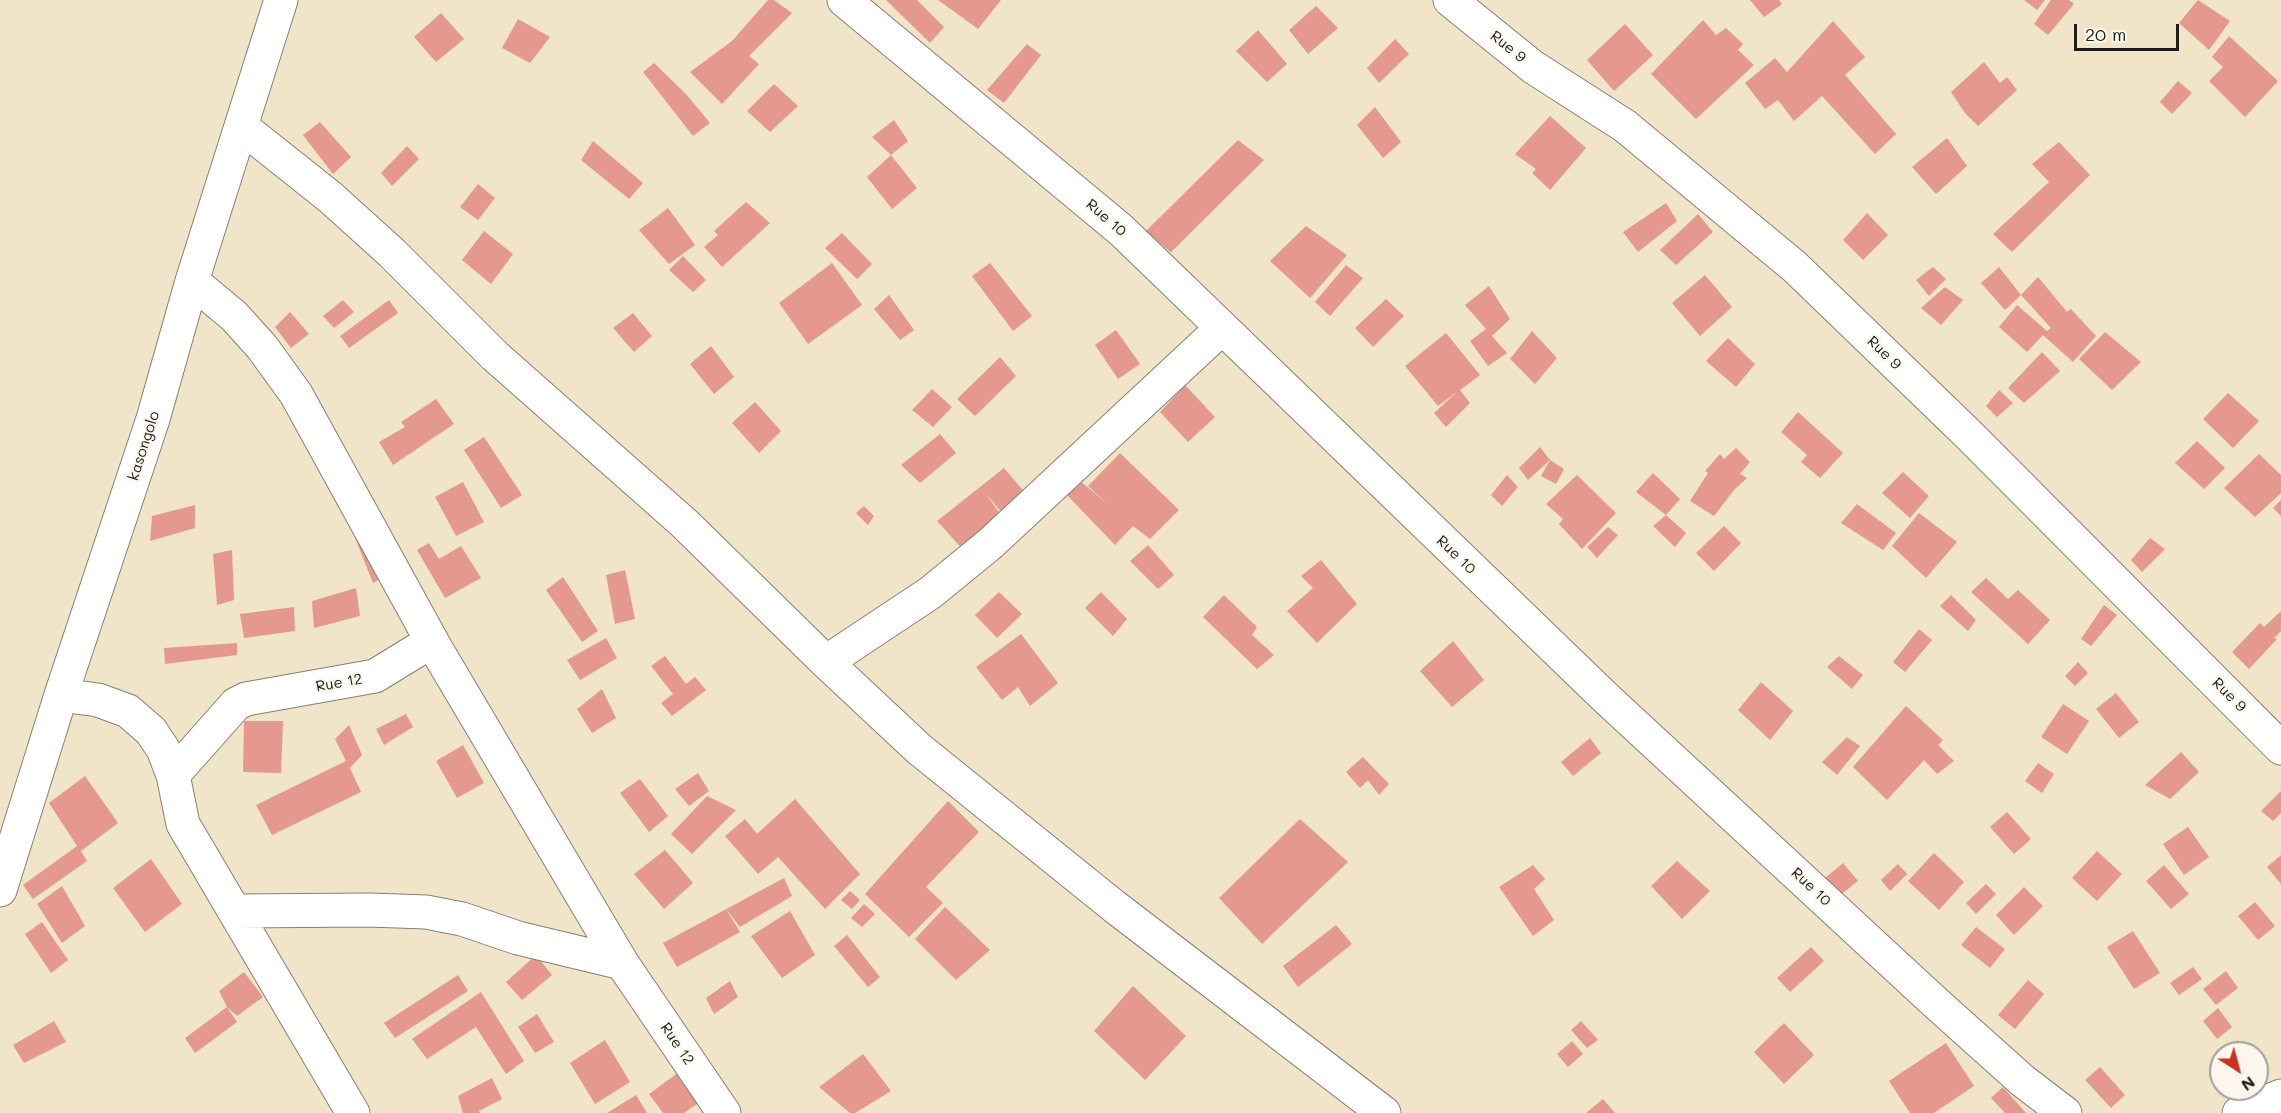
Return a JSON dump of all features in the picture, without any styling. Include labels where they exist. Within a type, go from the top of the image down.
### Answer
[{"type":"street","name":"kasongolo","points":[[0,890],[61,695],[153,419],[192,281],[281,0]]},
{"type":"street","name":"Rue 10","points":[[844,0],[1121,230],[1616,707],[1937,1004],[2023,1081],[2066,1113]]},
{"type":"street","name":"Rue 9","points":[[1450,0],[1533,67],[1625,126],[1795,267],[1968,434],[2281,747]]},
{"type":"street","points":[[242,127],[330,196],[392,253],[495,356],[684,523],[919,749],[1115,907],[1384,1113]]},
{"type":"street","points":[[192,281],[234,316],[262,347],[296,394],[432,640]]},
{"type":"street","points":[[826,662],[930,593],[990,544],[1222,328]]},
{"type":"street","name":"Rue 12","points":[[173,775],[236,704],[246,699],[375,676],[432,640],[622,963],[724,1113]]},
{"type":"street","points":[[61,695],[98,700],[128,711],[151,731],[164,749],[173,775],[183,824],[353,1113]]},
{"type":"street","points":[[235,911],[426,912],[462,919],[518,938],[622,963]]},
{"type":"street","points":[[2239,1113],[2281,1096]]},
{"type":"building","points":[[768,0],[774,0],[792,13],[749,56],[759,64],[722,104],[690,72],[732,41]]},
{"type":"building","points":[[886,0],[917,0],[944,27],[930,43]]},
{"type":"building","points":[[938,0],[1001,0],[978,29]]},
{"type":"building","points":[[1750,0],[1779,0],[1782,4],[1764,17]]},
{"type":"building","points":[[2024,0],[2045,0],[2037,10]]},
{"type":"building","points":[[2051,0],[2069,0],[2074,4],[2048,35],[2034,24]]},
{"type":"building","points":[[2198,0],[2230,21],[2209,50],[2179,23]]},
{"type":"building","points":[[1316,6],[1338,28],[1308,54],[1289,30]]},
{"type":"building","points":[[441,13],[464,39],[436,62],[414,37]]},
{"type":"building","points":[[518,19],[550,37],[530,63],[502,48]]},
{"type":"building","points":[[1703,20],[1716,35],[1726,28],[1743,44],[1738,50],[1754,65],[1696,119],[1651,74]]},
{"type":"building","points":[[1833,21],[1865,57],[1845,75],[1896,134],[1875,154],[1822,96],[1794,121],[1778,100],[1765,109],[1745,83],[1775,58],[1787,72]]},
{"type":"building","points":[[1625,24],[1653,55],[1614,91],[1587,60]]},
{"type":"building","points":[[1258,30],[1287,64],[1267,82],[1236,51]]},
{"type":"building","points":[[2229,36],[2278,81],[2245,117],[2209,81],[2223,67],[2212,57]]},
{"type":"building","points":[[1395,39],[1409,54],[1379,83],[1367,68]]},
{"type":"building","points":[[1027,44],[1041,55],[1004,103],[987,90]]},
{"type":"building","points":[[1984,62],[2000,83],[2007,77],[2017,90],[1978,126],[1965,113],[1951,92]]},
{"type":"building","points":[[654,63],[686,94],[710,123],[693,136],[643,72]]},
{"type":"building","points":[[2178,81],[2192,93],[2172,114],[2160,102]]},
{"type":"building","points":[[774,84],[798,106],[770,132],[747,111]]},
{"type":"building","points":[[1375,107],[1401,142],[1383,158],[1357,125]]},
{"type":"building","points":[[1550,116],[1586,148],[1550,190],[1532,173],[1536,169],[1515,154]]},
{"type":"building","points":[[894,120],[908,141],[891,155],[872,137]]},
{"type":"building","points":[[320,122],[351,157],[333,174],[303,135]]},
{"type":"building","points":[[1947,138],[1967,166],[1936,194],[1912,167]]},
{"type":"building","points":[[1238,140],[1264,160],[1171,252],[1145,232]]},
{"type":"building","points":[[593,141],[643,183],[629,199],[581,160]]},
{"type":"building","points":[[2059,142],[2090,175],[2012,252],[1993,234],[2049,182],[2032,164]]},
{"type":"building","points":[[407,146],[419,159],[392,186],[381,173]]},
{"type":"building","points":[[891,155],[917,188],[892,209],[867,177]]},
{"type":"building","points":[[478,184],[495,198],[478,220],[460,207]]},
{"type":"building","points":[[746,202],[770,223],[722,267],[704,247],[718,235],[714,231]]},
{"type":"building","points":[[1666,203],[1677,221],[1638,252],[1623,232]]},
{"type":"building","points":[[668,208],[695,245],[669,264],[639,230]]},
{"type":"building","points":[[1867,213],[1888,235],[1863,260],[1843,240]]},
{"type":"building","points":[[1698,214],[1713,232],[1676,265],[1660,250]]},
{"type":"building","points":[[1306,226],[1347,255],[1310,298],[1270,261]]},
{"type":"building","points":[[484,231],[513,254],[491,284],[462,260]]},
{"type":"building","points":[[842,233],[872,264],[857,279],[825,248]]},
{"type":"building","points":[[683,256],[706,280],[693,292],[669,270]]},
{"type":"building","points":[[832,263],[862,305],[808,344],[779,303]]},
{"type":"building","points":[[990,263],[1032,316],[1013,331],[972,276]]},
{"type":"building","points":[[1346,265],[1363,278],[1330,316],[1315,302]]},
{"type":"building","points":[[1933,267],[1946,279],[1929,296],[1916,280]]},
{"type":"building","points":[[1999,267],[2021,295],[2005,310],[1981,283]]},
{"type":"building","points":[[1705,275],[1732,307],[1700,336],[1672,303]]},
{"type":"building","points":[[2038,277],[2067,312],[2071,309],[2096,336],[2073,362],[2043,335],[2027,352],[1999,327],[2017,305],[2047,331],[2051,328],[2021,295]]},
{"type":"building","points":[[1489,286],[1510,319],[1492,336],[1507,353],[1488,366],[1470,341],[1486,329],[1465,305]]},
{"type":"building","points":[[1945,287],[1963,300],[1941,325],[1921,308]]},
{"type":"building","points":[[889,295],[914,330],[900,340],[874,309]]},
{"type":"building","points":[[1386,299],[1404,316],[1373,347],[1355,328]]},
{"type":"building","points":[[343,300],[354,312],[334,328],[323,316]]},
{"type":"building","points":[[389,300],[398,313],[349,348],[340,336]]},
{"type":"building","points":[[290,312],[309,334],[291,348],[275,327]]},
{"type":"building","points":[[633,313],[652,336],[634,352],[613,328]]},
{"type":"building","points":[[1116,330],[1140,364],[1118,379],[1095,345]]},
{"type":"building","points":[[1532,331],[1557,358],[1535,384],[1510,359]]},
{"type":"building","points":[[2105,332],[2141,362],[2112,390],[2079,359]]},
{"type":"building","points":[[1446,333],[1480,375],[1460,390],[1470,403],[1446,427],[1434,413],[1458,391],[1438,406],[1405,366]]},
{"type":"building","points":[[1728,338],[1755,364],[1736,387],[1706,361]]},
{"type":"building","points":[[711,346],[734,377],[714,394],[690,364]]},
{"type":"building","points":[[2042,352],[2060,371],[2024,403],[2008,388]]},
{"type":"building","points":[[1000,357],[1016,376],[975,416],[957,399]]},
{"type":"building","points":[[1185,385],[1215,417],[1188,442],[1160,412]]},
{"type":"building","points":[[932,389],[952,407],[933,427],[912,410]]},
{"type":"building","points":[[1999,390],[2013,403],[1997,417],[1986,406]]},
{"type":"building","points":[[2228,393],[2259,421],[2233,448],[2203,419]]},
{"type":"building","points":[[436,399],[454,424],[393,465],[379,442],[405,427],[401,422]]},
{"type":"building","points":[[755,402],[781,431],[759,453],[732,423]]},
{"type":"building","points":[[1798,412],[1843,453],[1820,478],[1801,462],[1807,455],[1781,432]]},
{"type":"building","points":[[940,434],[956,453],[920,483],[901,465]]},
{"type":"building","points":[[484,437],[522,495],[501,508],[464,450]]},
{"type":"building","points":[[2197,441],[2225,468],[2204,489],[2175,463]]},
{"type":"building","points":[[1540,447],[1550,460],[1528,480],[1519,468]]},
{"type":"building","points":[[1736,448],[1750,462],[1740,474],[1747,478],[1734,490],[1714,516],[1690,501],[1708,473],[1705,471],[1720,454],[1724,459]]},
{"type":"building","points":[[1120,453],[1179,510],[1150,539],[1133,526],[1115,545],[1066,494],[1080,481],[1108,504],[1088,486]]},
{"type":"building","points":[[2259,454],[2281,475],[2281,493],[2255,517],[2224,488]]},
{"type":"building","points":[[1550,460],[1564,469],[1556,484],[1541,476]]},
{"type":"building","points":[[1004,468],[1027,495],[1004,515],[986,494],[1006,522],[968,555],[937,521]]},
{"type":"building","points":[[1903,472],[1929,496],[1910,518],[1882,493]]},
{"type":"building","points":[[1653,473],[1680,499],[1666,515],[1636,492]]},
{"type":"building","points":[[1507,475],[1518,487],[1502,506],[1491,495]]},
{"type":"building","points":[[1577,475],[1616,513],[1582,549],[1559,524],[1563,519],[1546,504]]},
{"type":"building","points":[[463,482],[484,522],[456,536],[435,497]]},
{"type":"building","points":[[2281,500],[2281,516],[2273,508]]},
{"type":"building","points":[[1857,504],[1896,533],[1883,550],[1841,523]]},
{"type":"building","points":[[195,505],[195,528],[150,541],[152,516]]},
{"type":"building","points":[[864,506],[874,516],[868,525],[856,513]]},
{"type":"building","points":[[1919,513],[1957,542],[1926,578],[1892,546]]},
{"type":"building","points":[[1666,515],[1686,533],[1675,547],[1653,526]]},
{"type":"building","points":[[1724,526],[1741,543],[1714,571],[1696,553]]},
{"type":"building","points":[[1608,527],[1618,535],[1597,558],[1587,547]]},
{"type":"building","points":[[365,528],[384,577],[373,583],[354,535]]},
{"type":"building","points":[[2150,538],[2165,549],[2142,572],[2131,560]]},
{"type":"building","points":[[429,543],[439,559],[461,546],[481,578],[445,598],[417,550]]},
{"type":"building","points":[[1148,545],[1174,575],[1158,589],[1130,561]]},
{"type":"building","points":[[232,550],[234,600],[217,605],[213,554]]},
{"type":"building","points":[[1321,560],[1357,604],[1317,643],[1287,611],[1313,588],[1301,576]]},
{"type":"building","points":[[625,570],[635,619],[615,624],[606,575]]},
{"type":"building","points":[[563,577],[598,631],[582,642],[546,590]]},
{"type":"building","points":[[1986,578],[2008,599],[2018,590],[2050,620],[2028,644],[1971,592]]},
{"type":"building","points":[[356,588],[360,616],[314,628],[312,601]]},
{"type":"building","points":[[999,592],[1022,614],[997,638],[975,615]]},
{"type":"building","points":[[1101,592],[1127,619],[1113,636],[1085,608]]},
{"type":"building","points":[[1224,595],[1257,627],[1252,635],[1274,655],[1257,669],[1203,617]]},
{"type":"building","points":[[1951,595],[1976,620],[1968,631],[1940,606]]},
{"type":"building","points":[[2104,605],[2117,615],[2091,646],[2081,639]]},
{"type":"building","points":[[294,607],[295,631],[244,638],[240,614]]},
{"type":"building","points":[[2281,611],[2281,631],[2274,638],[2277,639],[2249,669],[2232,652],[2260,623],[2264,627]]},
{"type":"building","points":[[1919,629],[1932,640],[1905,672],[1893,662]]},
{"type":"building","points":[[1021,634],[1058,683],[1030,706],[1018,687],[1002,700],[976,667]]},
{"type":"building","points":[[606,638],[617,658],[580,680],[567,660]]},
{"type":"building","points":[[1453,641],[1484,680],[1452,707],[1420,671]]},
{"type":"building","points":[[237,643],[237,655],[165,664],[164,648]]},
{"type":"building","points":[[665,656],[686,684],[695,677],[706,690],[672,716],[661,703],[673,694],[651,666]]},
{"type":"building","points":[[1839,656],[1863,675],[1852,689],[1827,667]]},
{"type":"building","points":[[2078,662],[2088,673],[2075,686],[2065,676]]},
{"type":"building","points":[[1761,682],[1793,711],[1770,740],[1738,710]]},
{"type":"building","points":[[602,689],[616,718],[592,733],[577,709]]},
{"type":"building","points":[[2116,693],[2139,722],[2119,738],[2096,709]]},
{"type":"building","points":[[2063,704],[2089,721],[2067,754],[2041,737]]},
{"type":"building","points":[[1906,706],[1943,740],[1938,745],[1954,761],[1937,774],[1924,760],[1887,800],[1853,767]]},
{"type":"building","points":[[406,714],[413,727],[384,745],[376,729]]},
{"type":"building","points":[[244,721],[283,721],[281,773],[243,772]]},
{"type":"building","points":[[349,725],[362,755],[350,768],[361,792],[272,835],[256,805],[346,761],[335,739]]},
{"type":"building","points":[[1847,737],[1860,746],[1837,775],[1822,762]]},
{"type":"building","points":[[1590,738],[1601,753],[1573,776],[1561,762]]},
{"type":"building","points":[[463,745],[484,783],[457,798],[436,761]]},
{"type":"building","points":[[2181,752],[2199,772],[2170,799],[2145,785]]},
{"type":"building","points":[[1363,757],[1389,784],[1379,795],[1368,780],[1360,788],[1346,772]]},
{"type":"building","points":[[2038,763],[2054,774],[2042,793],[2025,781]]},
{"type":"building","points":[[698,773],[709,791],[689,806],[675,789]]},
{"type":"building","points":[[85,776],[118,823],[81,851],[87,861],[33,899],[23,885],[77,846],[49,803]]},
{"type":"building","points":[[640,779],[668,816],[649,832],[620,793]]},
{"type":"building","points":[[2281,791],[2281,813],[2273,821],[2261,811]]},
{"type":"building","points":[[707,796],[736,810],[692,854],[671,834]]},
{"type":"building","points":[[795,799],[860,874],[825,909],[778,857],[758,874],[725,836],[745,819],[757,834]]},
{"type":"building","points":[[948,801],[979,832],[926,887],[943,903],[909,937],[865,894]]},
{"type":"building","points":[[2007,812],[2031,839],[2014,854],[1990,827]]},
{"type":"building","points":[[1300,819],[1348,862],[1262,944],[1219,898]]},
{"type":"building","points":[[2188,827],[2209,857],[2184,875],[2163,844]]},
{"type":"building","points":[[665,850],[693,883],[664,909],[634,874]]},
{"type":"building","points":[[2097,851],[2122,874],[2097,901],[2072,878]]},
{"type":"building","points":[[1934,853],[1964,882],[1939,910],[1908,881]]},
{"type":"building","points":[[2281,855],[2281,884],[2267,867]]},
{"type":"building","points":[[151,859],[182,904],[145,932],[113,888]]},
{"type":"building","points":[[1677,861],[1710,891],[1682,919],[1651,886]]},
{"type":"building","points":[[1843,863],[1858,881],[1839,896],[1825,878]]},
{"type":"building","points":[[1898,864],[1907,874],[1890,891],[1881,880]]},
{"type":"building","points":[[1533,865],[1545,879],[1534,889],[1554,920],[1533,936],[1499,887]]},
{"type":"building","points":[[2164,865],[2189,894],[2171,909],[2146,881]]},
{"type":"building","points":[[784,878],[792,896],[740,927],[726,909]]},
{"type":"building","points":[[1986,884],[1996,894],[1976,914],[1966,903]]},
{"type":"building","points":[[62,886],[85,926],[62,943],[37,904]]},
{"type":"building","points":[[2024,887],[2043,906],[2014,935],[1996,915]]},
{"type":"building","points":[[850,891],[860,900],[852,909],[841,900]]},
{"type":"building","points":[[2255,902],[2275,926],[2258,940],[2238,916]]},
{"type":"building","points":[[864,904],[875,914],[862,927],[851,918]]},
{"type":"building","points":[[945,907],[990,950],[956,980],[915,939]]},
{"type":"building","points":[[726,909],[740,932],[677,967],[663,943]]},
{"type":"building","points":[[790,911],[815,955],[782,978],[751,936]]},
{"type":"building","points":[[42,922],[68,960],[51,973],[25,934]]},
{"type":"building","points":[[1336,925],[1352,944],[1298,987],[1283,966]]},
{"type":"building","points":[[1976,927],[2005,949],[1990,968],[1961,945]]},
{"type":"building","points":[[2133,931],[2160,973],[2134,989],[2107,947]]},
{"type":"building","points":[[847,935],[880,977],[868,987],[834,946]]},
{"type":"building","points":[[1811,947],[1824,961],[1790,992],[1777,978]]},
{"type":"building","points":[[536,955],[552,975],[522,1000],[506,982]]},
{"type":"building","points":[[2193,967],[2202,979],[2179,995],[2170,983]]},
{"type":"building","points":[[2226,971],[2238,988],[2216,1005],[2203,989]]},
{"type":"building","points":[[244,972],[263,997],[237,1016],[227,1007],[219,991]]},
{"type":"building","points":[[458,975],[468,991],[395,1038],[384,1023]]},
{"type":"building","points":[[2028,980],[2044,994],[2015,1029],[1998,1015]]},
{"type":"building","points":[[730,981],[738,997],[714,1014],[706,998]]},
{"type":"building","points":[[1133,986],[1186,1036],[1145,1080],[1094,1031]]},
{"type":"building","points":[[481,992],[524,1061],[506,1074],[476,1027],[427,1059],[412,1039]]},
{"type":"building","points":[[227,1007],[237,1022],[195,1053],[185,1038]]},
{"type":"building","points":[[2218,1008],[2232,1027],[2217,1039],[2203,1021]]},
{"type":"building","points":[[537,1014],[554,1042],[535,1053],[518,1027]]},
{"type":"building","points":[[54,1021],[66,1042],[24,1063],[13,1045]]},
{"type":"building","points":[[1581,1021],[1598,1040],[1587,1048],[1571,1030]]},
{"type":"building","points":[[1784,1023],[1814,1055],[1784,1084],[1754,1052]]},
{"type":"building","points":[[605,1040],[630,1082],[595,1104],[570,1063]]},
{"type":"building","points":[[1572,1041],[1583,1054],[1568,1067],[1557,1054]]},
{"type":"building","points":[[1946,1043],[1974,1086],[1934,1113],[1910,1113],[1889,1081]]},
{"type":"building","points":[[863,1054],[891,1091],[855,1113],[850,1113],[819,1087]]},
{"type":"building","points":[[2100,1067],[2125,1095],[2111,1108],[2085,1080]]},
{"type":"building","points":[[679,1072],[700,1102],[684,1113],[663,1113],[649,1094]]},
{"type":"building","points":[[492,1078],[502,1099],[479,1111],[480,1113],[463,1113],[458,1096]]},
{"type":"building","points":[[2003,1087],[2026,1113],[2005,1113],[1991,1098]]},
{"type":"building","points":[[636,1095],[647,1113],[607,1113]]},
{"type":"building","points":[[1603,1099],[1615,1113],[1586,1113]]}]
